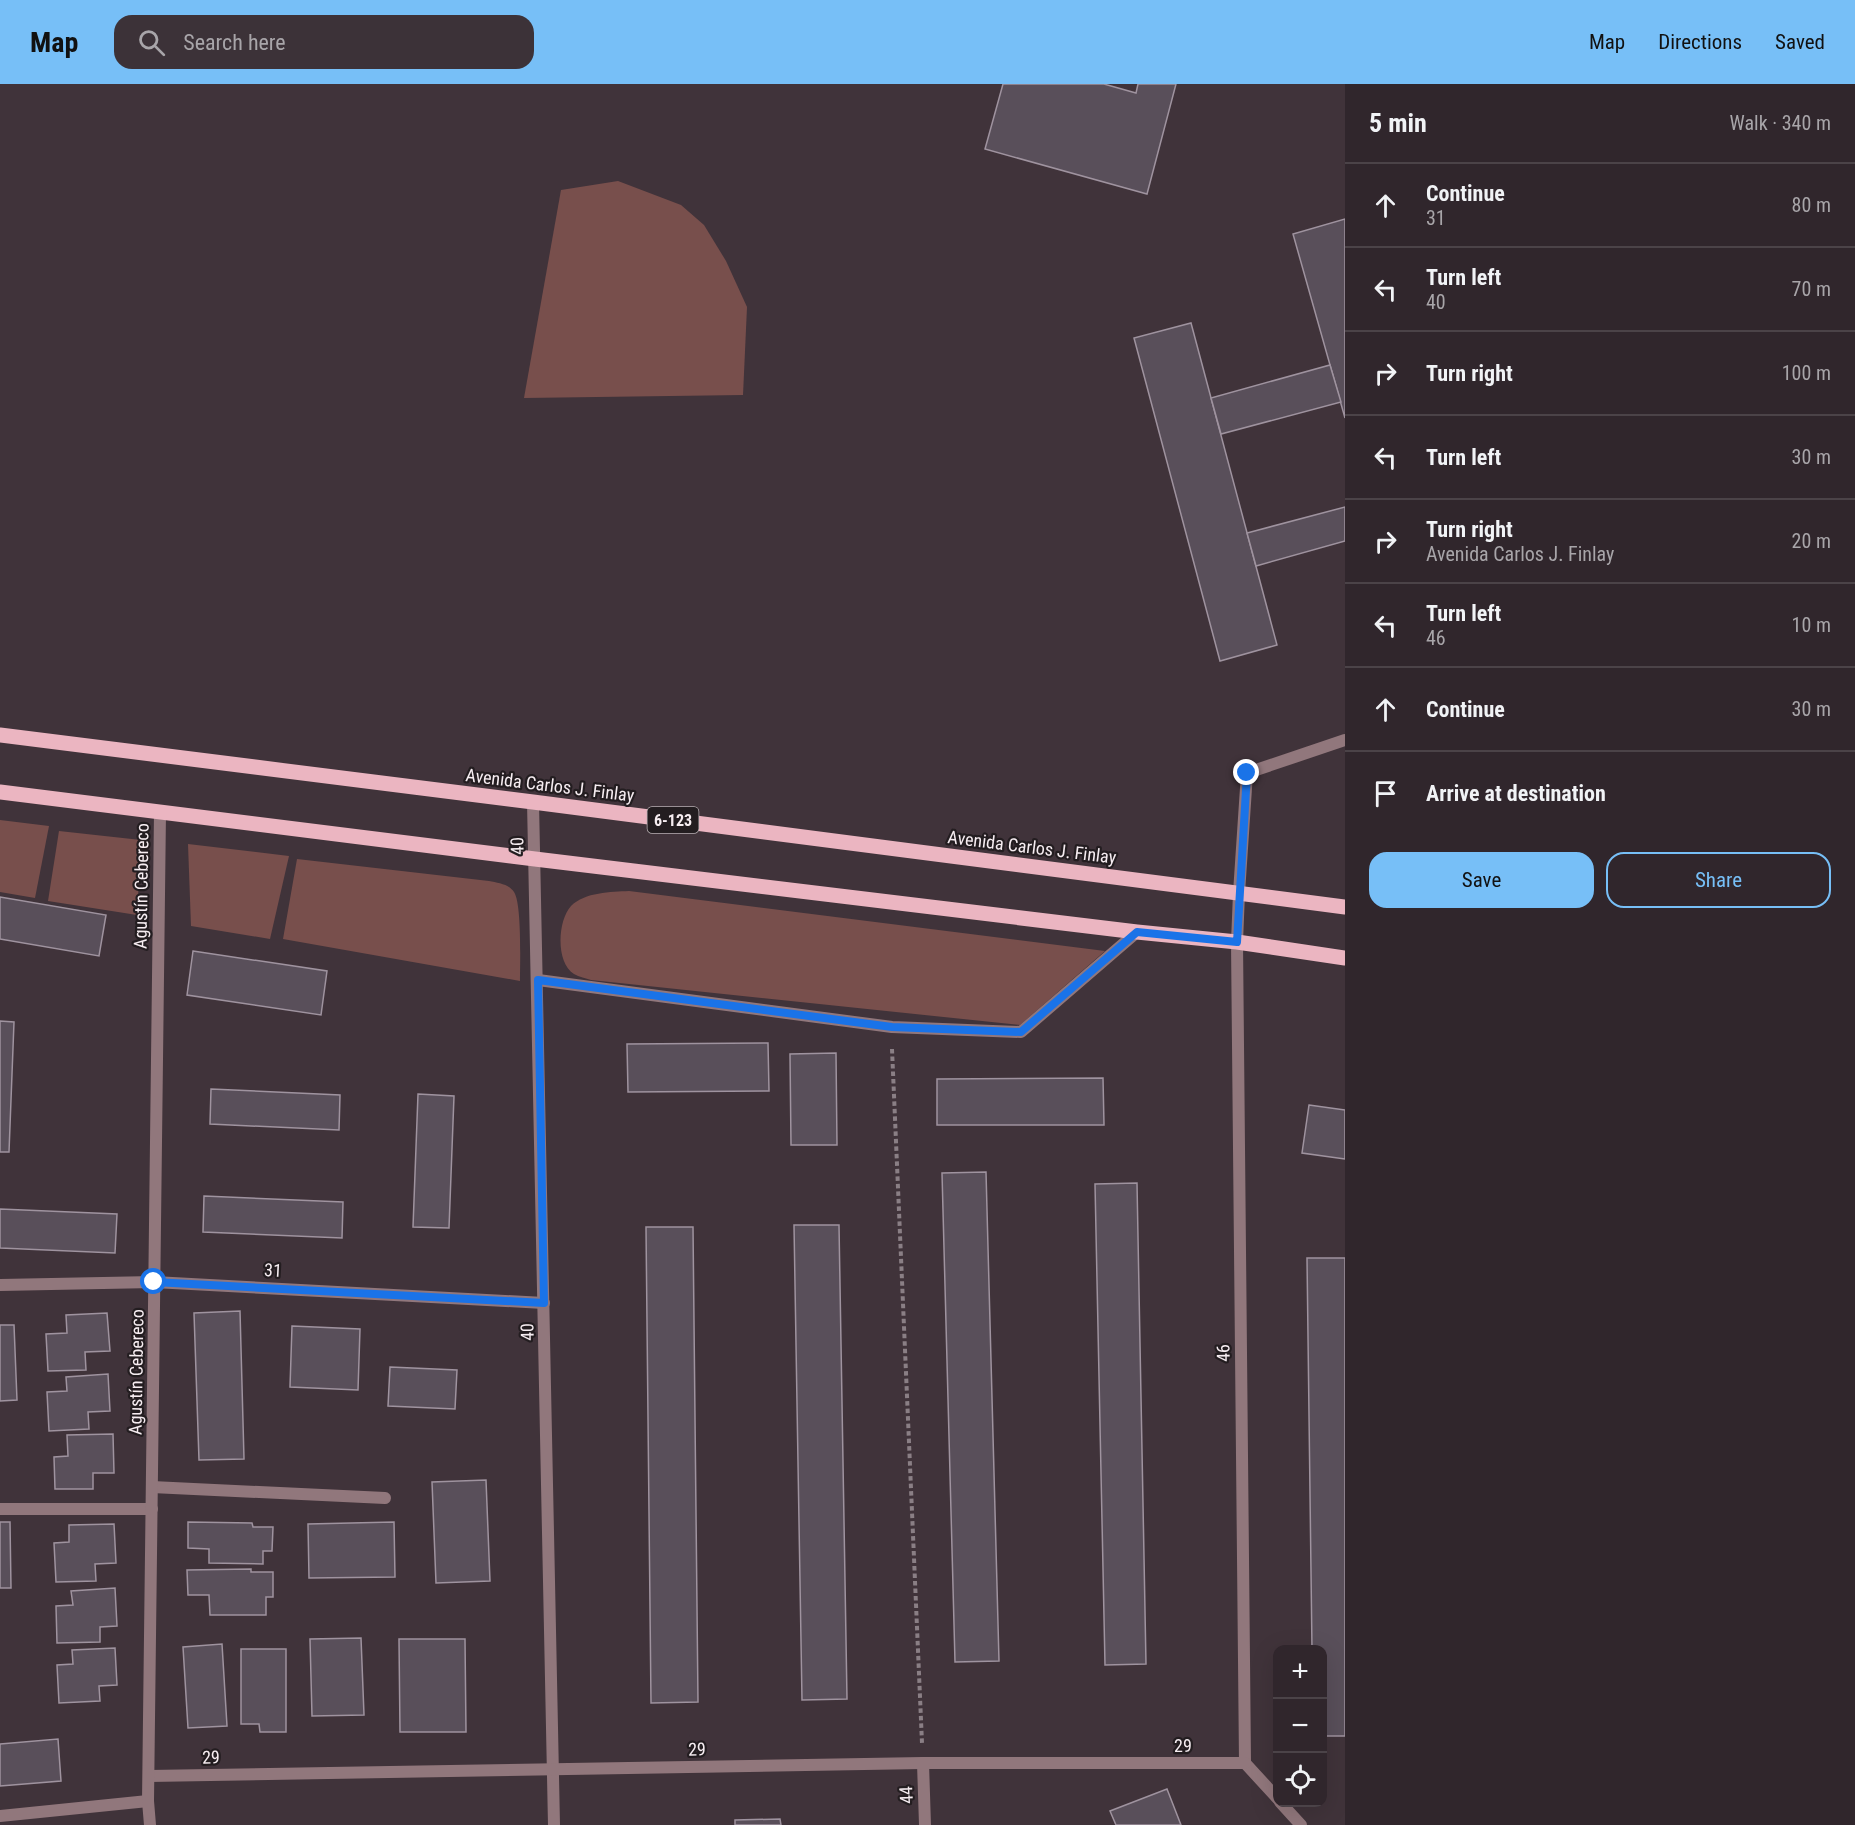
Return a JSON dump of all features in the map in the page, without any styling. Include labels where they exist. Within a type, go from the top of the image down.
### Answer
[{"type":"main road","name":"Avenida Carlos J. Finlay","points":[[0,735],[1345,907]]},
{"type":"main road","points":[[0,792],[1137,932],[1237,942],[1345,958]]},
{"type":"street","name":"46","points":[[1245,1763],[1237,942],[1247,773],[1345,740]]},
{"type":"street","name":"40","points":[[533,802],[554,1825]]},
{"type":"street","name":"Agustín Cebereco","points":[[150,1825],[148,1801],[160,812]]},
{"type":"street","points":[[538,980],[892,1027],[1021,1032],[1137,932]]},
{"type":"street","name":"31","points":[[0,1285],[154,1282],[544,1303]]},
{"type":"street","points":[[152,1487],[385,1498]]},
{"type":"street","points":[[0,1509],[152,1509]]},
{"type":"street","name":"29","points":[[149,1776],[923,1763],[1245,1763]]},
{"type":"street","name":"44","points":[[923,1763],[926,1825]]},
{"type":"street","points":[[1245,1763],[1273,1794]]},
{"type":"street","points":[[0,1816],[148,1801]]},
{"type":"street","points":[[1284,1807],[1300,1825]]},
{"type":"path","points":[[892,1027],[923,1763]]},
{"type":"shaded area","points":[[618,181],[681,205],[704,225],[726,261],[747,307],[743,395],[524,398],[561,190]]},
{"type":"shaded area","points":[[0,820],[49,826],[35,898],[0,892]]},
{"type":"shaded area","points":[[59,831],[141,840],[137,915],[48,901]]},
{"type":"shaded area","points":[[188,844],[289,856],[270,939],[191,926]]},
{"type":"shaded area","points":[[297,859],[489,881],[512,889],[517,899],[518,909],[520,981],[283,939]]},
{"type":"shaded area","points":[[629,891],[1105,951],[1020,1025],[591,980],[574,974],[568,968],[561,951],[561,931],[567,912],[577,901],[591,895]]},
{"type":"building","points":[[1003,84],[1104,84],[1136,93],[1138,84],[1176,84],[1147,194],[985,149]]},
{"type":"building","points":[[1345,219],[1345,418],[1293,234]]},
{"type":"building","points":[[1191,323],[1277,645],[1220,661],[1134,338]]},
{"type":"building","points":[[1330,365],[1341,402],[1221,434],[1211,398]]},
{"type":"building","points":[[1345,507],[1345,541],[1256,566],[1247,533]]},
{"type":"building","points":[[0,897],[106,915],[99,956],[0,939]]},
{"type":"building","points":[[193,951],[327,971],[321,1015],[187,995]]},
{"type":"building","points":[[0,1021],[14,1022],[9,1152],[0,1152]]},
{"type":"building","points":[[768,1043],[769,1091],[628,1092],[627,1044]]},
{"type":"building","points":[[836,1053],[837,1145],[791,1145],[790,1054]]},
{"type":"building","points":[[1103,1078],[1104,1125],[937,1125],[937,1079]]},
{"type":"building","points":[[211,1089],[340,1095],[339,1130],[210,1124]]},
{"type":"building","points":[[418,1094],[454,1096],[449,1228],[413,1227]]},
{"type":"building","points":[[1309,1105],[1345,1110],[1345,1159],[1302,1153]]},
{"type":"building","points":[[986,1172],[999,1661],[955,1662],[942,1173]]},
{"type":"building","points":[[1137,1183],[1146,1664],[1105,1665],[1095,1184]]},
{"type":"building","points":[[204,1196],[343,1202],[342,1238],[203,1232]]},
{"type":"building","points":[[0,1209],[117,1214],[115,1253],[0,1248]]},
{"type":"building","points":[[794,1225],[839,1225],[847,1699],[802,1700]]},
{"type":"building","points":[[646,1227],[693,1227],[698,1702],[651,1703]]},
{"type":"building","points":[[1307,1258],[1345,1258],[1345,1736],[1327,1736],[1327,1645],[1312,1645]]},
{"type":"building","points":[[240,1311],[244,1459],[199,1460],[194,1313]]},
{"type":"building","points":[[107,1313],[110,1351],[85,1352],[86,1370],[48,1371],[46,1334],[67,1333],[66,1315]]},
{"type":"building","points":[[0,1325],[14,1325],[17,1400],[0,1401]]},
{"type":"building","points":[[292,1326],[360,1329],[358,1390],[290,1387]]},
{"type":"building","points":[[390,1367],[457,1370],[455,1409],[388,1406]]},
{"type":"building","points":[[108,1374],[110,1411],[88,1412],[89,1429],[49,1431],[47,1392],[67,1391],[66,1377]]},
{"type":"building","points":[[113,1434],[114,1473],[93,1473],[93,1489],[55,1489],[54,1457],[68,1456],[67,1435]]},
{"type":"building","points":[[486,1480],[490,1581],[436,1583],[432,1482]]},
{"type":"building","points":[[0,1522],[10,1522],[11,1588],[0,1588]]},
{"type":"building","points":[[188,1522],[252,1523],[253,1527],[273,1527],[272,1551],[263,1551],[263,1564],[209,1563],[209,1549],[188,1548]]},
{"type":"building","points":[[394,1522],[395,1577],[309,1578],[308,1524]]},
{"type":"building","points":[[114,1524],[116,1563],[95,1564],[96,1581],[56,1582],[54,1543],[69,1542],[69,1525]]},
{"type":"building","points":[[251,1569],[251,1572],[273,1572],[273,1597],[266,1597],[266,1615],[210,1615],[209,1595],[188,1595],[187,1570]]},
{"type":"building","points":[[115,1588],[117,1626],[100,1627],[100,1642],[57,1643],[56,1606],[73,1605],[71,1591]]},
{"type":"building","points":[[361,1638],[364,1715],[312,1716],[310,1639]]},
{"type":"building","points":[[399,1639],[465,1639],[466,1732],[400,1732]]},
{"type":"building","points":[[222,1644],[227,1726],[188,1728],[183,1647]]},
{"type":"building","points":[[115,1648],[117,1685],[99,1686],[100,1701],[59,1703],[57,1665],[73,1664],[72,1650]]},
{"type":"building","points":[[241,1649],[286,1649],[286,1732],[260,1732],[259,1724],[241,1724]]},
{"type":"building","points":[[58,1739],[61,1781],[0,1786],[0,1744]]},
{"type":"building","points":[[1167,1789],[1181,1825],[1116,1825],[1110,1811]]},
{"type":"building","points":[[780,1819],[781,1825],[735,1825],[735,1820]]},
{"type":"route","points":[[154,1282],[544,1303],[538,980],[892,1027],[1021,1032],[1137,932],[1237,942],[1247,773]]}]
